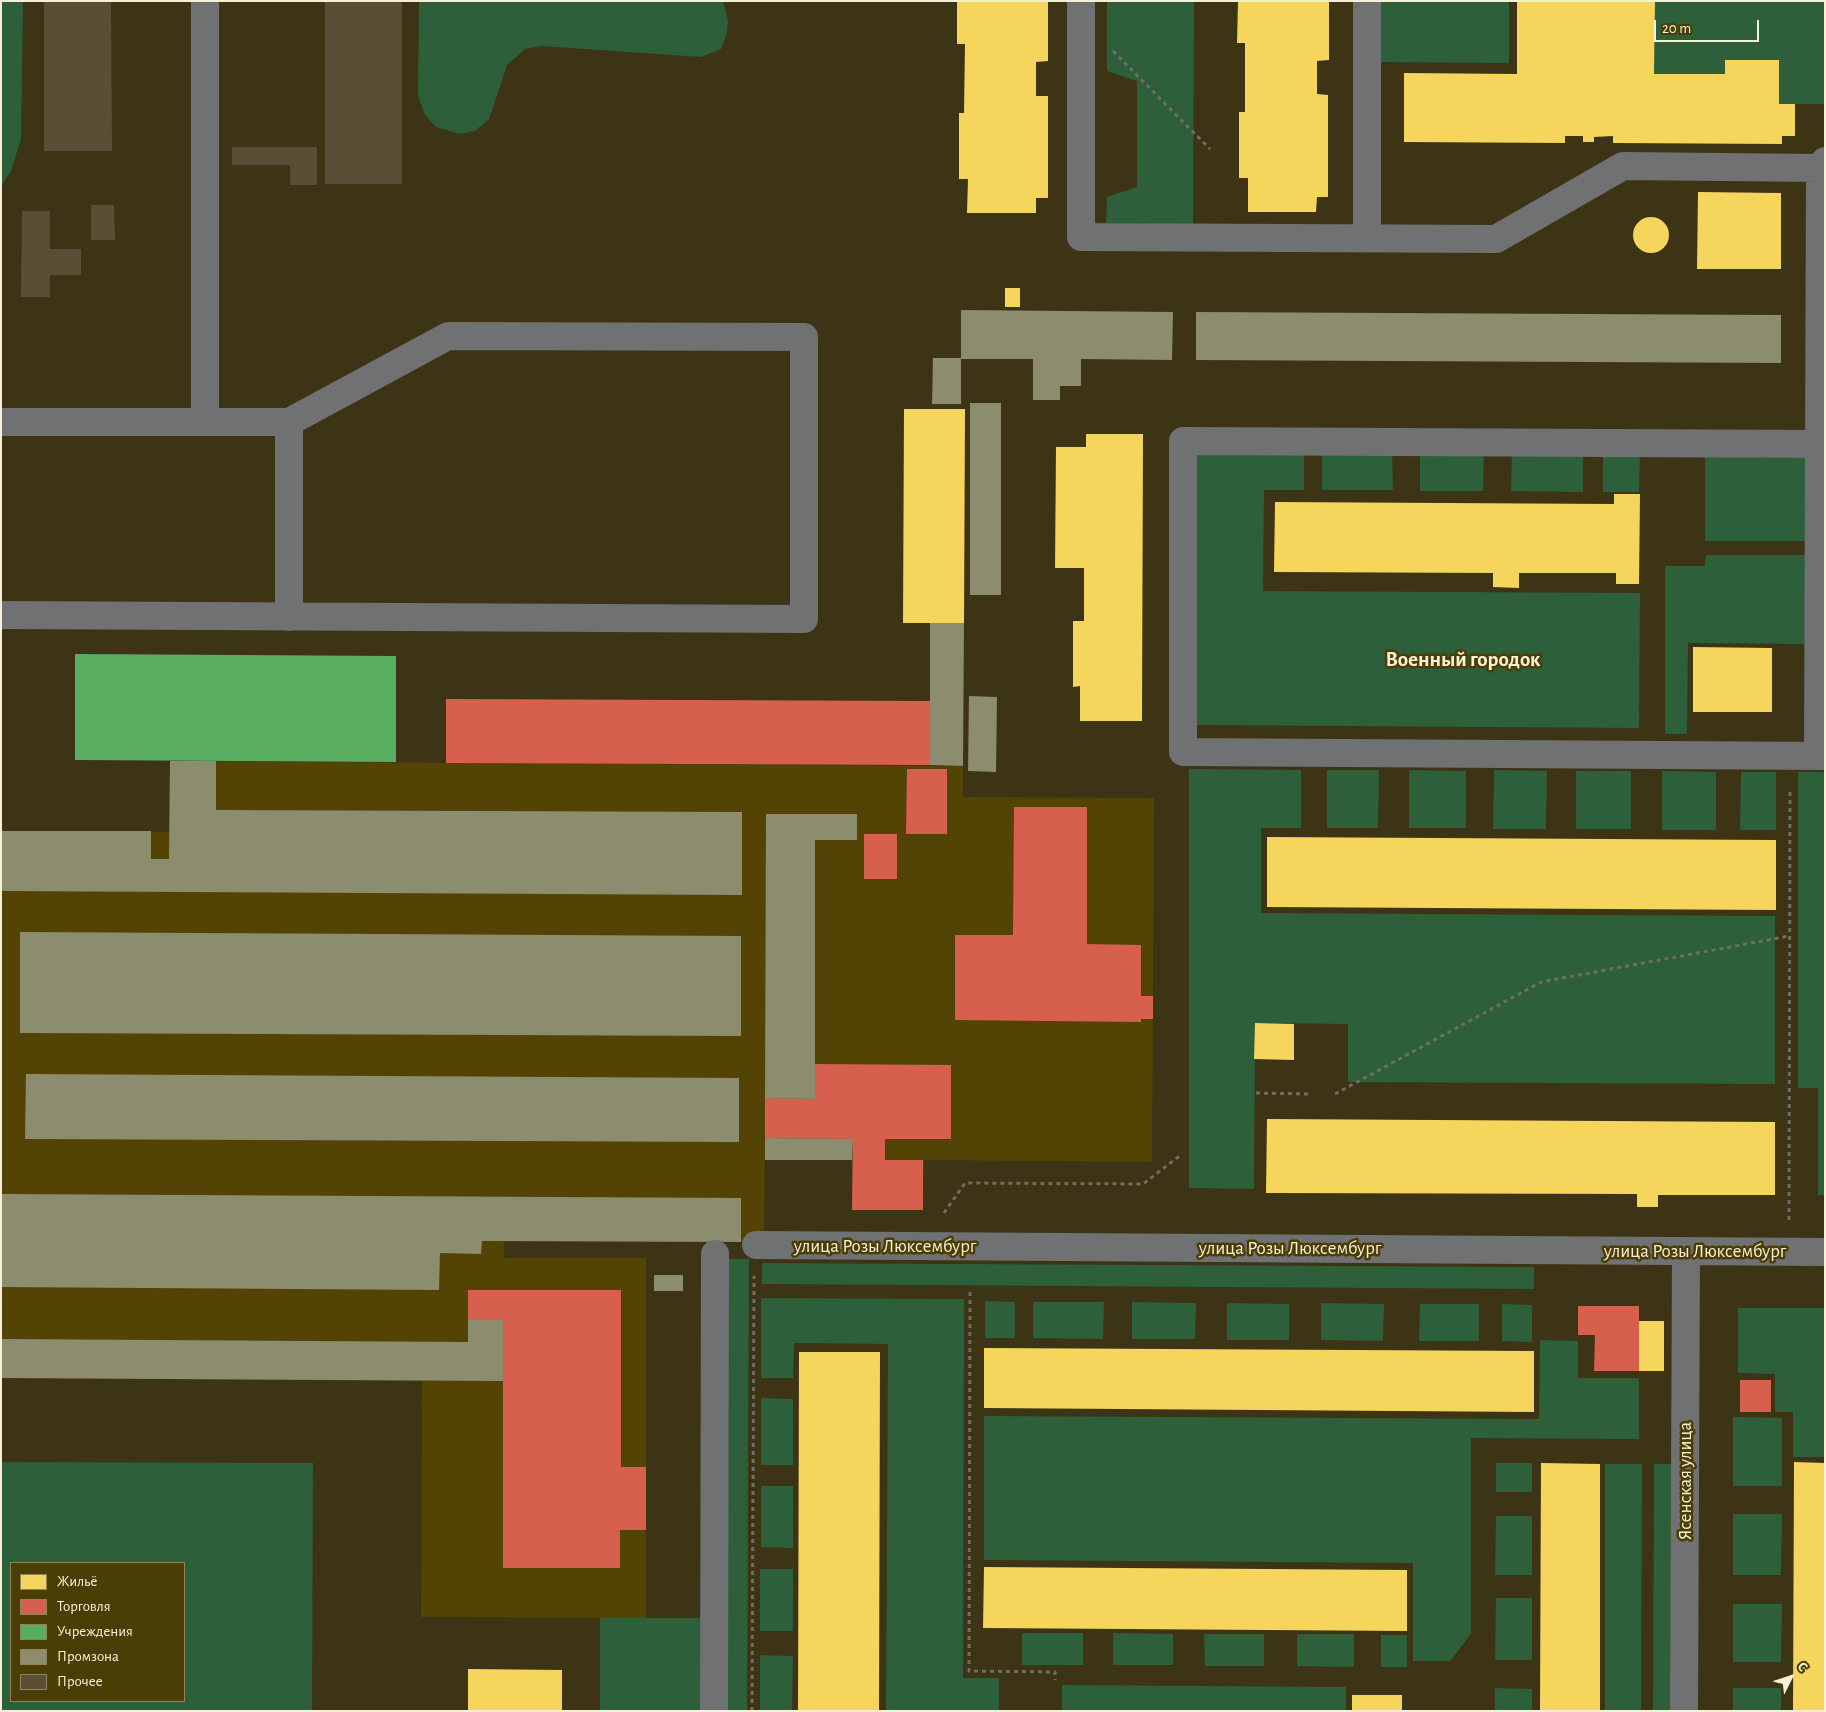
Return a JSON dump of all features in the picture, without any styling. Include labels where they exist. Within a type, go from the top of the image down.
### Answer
[{"type":"street","points":[[204,422],[205,1]]},
{"type":"street","points":[[1367,238],[1368,1]]},
{"type":"street","points":[[1081,10],[1081,237],[1496,239],[1623,166],[1822,164],[1819,444],[1822,756],[1183,752],[1183,441],[1819,444]]},
{"type":"street","points":[[1,422],[289,422],[448,336],[804,337],[804,620],[1,615]]},
{"type":"street","points":[[289,422],[289,617]]},
{"type":"street","name":"улица Розы Люксембург","points":[[756,1245],[1825,1252]]},
{"type":"street","name":"Ясенская улица","points":[[1684,1711],[1686,1250]]},
{"type":"street","points":[[714,1711],[715,1254]]},
{"type":"path","points":[[1081,10],[1210,149]]},
{"type":"path","points":[[1789,1251],[1790,756]]},
{"type":"path","points":[[1335,1094],[1541,982],[1789,936]]},
{"type":"path","points":[[1256,1093],[1309,1094]]},
{"type":"path","points":[[965,1183],[1143,1184],[1182,1154]]},
{"type":"path","points":[[752,1711],[753,1290],[756,1245]]},
{"type":"path","points":[[970,1292],[969,1671],[1055,1672],[1055,1680]]},
{"type":"shaded area","points":[[170,761],[963,766],[963,797],[1154,798],[1152,1162],[924,1160],[923,1210],[852,1210],[852,1160],[765,1160],[764,1242],[504,1241],[504,1258],[646,1258],[646,1618],[421,1617],[422,1381],[1,1378],[1,831],[169,832]]},
{"type":"green space","points":[[1,1],[23,1],[21,139],[11,171],[1,186]]},
{"type":"green space","points":[[419,1],[723,1],[728,21],[727,33],[721,49],[701,57],[541,46],[525,49],[507,65],[489,119],[475,131],[460,134],[436,127],[425,115],[418,96]]},
{"type":"green space","points":[[1107,1],[1194,1],[1193,224],[1106,223],[1107,197],[1137,187],[1137,81],[1107,71]]},
{"type":"green space","points":[[1376,1],[1509,1],[1509,63],[1376,62]]},
{"type":"green space","points":[[1655,1],[1825,1],[1825,104],[1779,104],[1779,60],[1725,60],[1725,74],[1654,74]]},
{"type":"green space","points":[[1194,449],[1304,449],[1304,490],[1264,490],[1263,591],[1640,593],[1639,728],[1193,725]]},
{"type":"green space","points":[[1322,450],[1392,450],[1393,490],[1322,490]]},
{"type":"green space","points":[[1420,450],[1484,450],[1483,491],[1420,491]]},
{"type":"green space","points":[[1512,450],[1583,451],[1583,492],[1511,491]]},
{"type":"green space","points":[[1603,451],[1640,451],[1639,492],[1603,492]]},
{"type":"green space","points":[[1705,457],[1809,458],[1809,541],[1705,541]]},
{"type":"green space","points":[[1706,555],[1809,555],[1809,644],[1688,643],[1687,734],[1665,734],[1665,566],[1705,566]]},
{"type":"green space","points":[[1189,769],[1301,770],[1301,828],[1261,828],[1261,913],[1775,916],[1775,1084],[1348,1082],[1348,1024],[1255,1023],[1254,1189],[1189,1188]]},
{"type":"green space","points":[[1327,770],[1379,770],[1378,828],[1327,828]]},
{"type":"green space","points":[[1409,770],[1466,771],[1466,828],[1409,828]]},
{"type":"green space","points":[[1494,770],[1547,771],[1546,829],[1493,829]]},
{"type":"green space","points":[[1576,771],[1631,771],[1631,829],[1576,829]]},
{"type":"green space","points":[[1662,771],[1716,772],[1716,830],[1662,830]]},
{"type":"green space","points":[[1741,772],[1776,772],[1776,830],[1740,830]]},
{"type":"green space","points":[[1798,772],[1825,772],[1825,1195],[1818,1195],[1818,1088],[1798,1088]]},
{"type":"green space","points":[[728,1259],[749,1259],[747,1711],[726,1711]]},
{"type":"green space","points":[[762,1263],[1534,1267],[1534,1289],[762,1284]]},
{"type":"green space","points":[[761,1298],[964,1299],[963,1678],[999,1678],[999,1711],[886,1711],[888,1344],[794,1343],[793,1378],[761,1378]]},
{"type":"green space","points":[[985,1301],[1015,1302],[1015,1338],[985,1338]]},
{"type":"green space","points":[[1033,1302],[1104,1302],[1103,1339],[1033,1338]]},
{"type":"green space","points":[[1132,1302],[1196,1303],[1195,1339],[1132,1339]]},
{"type":"green space","points":[[1227,1303],[1289,1304],[1289,1340],[1227,1340]]},
{"type":"green space","points":[[1321,1303],[1384,1304],[1383,1341],[1321,1340]]},
{"type":"green space","points":[[1420,1304],[1479,1304],[1479,1341],[1419,1341]]},
{"type":"green space","points":[[1502,1304],[1532,1305],[1532,1342],[1502,1341]]},
{"type":"green space","points":[[1738,1308],[1825,1308],[1825,1457],[1793,1457],[1793,1412],[1775,1412],[1775,1374],[1738,1373]]},
{"type":"green space","points":[[1540,1340],[1578,1341],[1578,1378],[1639,1378],[1639,1439],[1471,1438],[1471,1634],[1450,1661],[1413,1661],[1413,1563],[984,1560],[984,1416],[1539,1419]]},
{"type":"green space","points":[[761,1398],[793,1399],[793,1465],[761,1465]]},
{"type":"green space","points":[[1733,1417],[1782,1418],[1782,1486],[1733,1486]]},
{"type":"green space","points":[[1,1462],[313,1463],[312,1711],[1,1711]]},
{"type":"green space","points":[[1496,1463],[1532,1463],[1532,1492],[1496,1492]]},
{"type":"green space","points":[[1605,1464],[1642,1464],[1641,1711],[1605,1711]]},
{"type":"green space","points":[[1654,1464],[1674,1464],[1673,1711],[1653,1711]]},
{"type":"green space","points":[[761,1486],[793,1486],[793,1548],[761,1547]]},
{"type":"green space","points":[[1733,1514],[1782,1514],[1781,1575],[1733,1575]]},
{"type":"green space","points":[[1496,1516],[1532,1516],[1532,1575],[1495,1575]]},
{"type":"green space","points":[[760,1569],[793,1569],[793,1631],[760,1631]]},
{"type":"green space","points":[[1496,1598],[1532,1598],[1532,1660],[1495,1660]]},
{"type":"green space","points":[[1733,1604],[1782,1604],[1781,1662],[1733,1662]]},
{"type":"green space","points":[[600,1618],[703,1618],[702,1711],[600,1711]]},
{"type":"green space","points":[[1022,1633],[1083,1633],[1083,1665],[1022,1665]]},
{"type":"green space","points":[[1113,1633],[1173,1634],[1173,1665],[1113,1665]]},
{"type":"green space","points":[[1204,1634],[1264,1634],[1264,1666],[1205,1666]]},
{"type":"green space","points":[[1297,1634],[1354,1634],[1354,1667],[1297,1666]]},
{"type":"green space","points":[[1381,1635],[1407,1635],[1407,1667],[1381,1667]]},
{"type":"green space","points":[[760,1655],[793,1656],[792,1711],[760,1711]]},
{"type":"green space","points":[[1062,1685],[1346,1687],[1346,1711],[1062,1711]]},
{"type":"green space","points":[[1495,1688],[1532,1689],[1532,1711],[1495,1711]]},
{"type":"green space","points":[[1733,1688],[1781,1688],[1781,1711],[1733,1711]]},
{"type":"building: Жильё","points":[[957,1],[1048,1],[1048,61],[1036,62],[1036,96],[1048,96],[1048,198],[1036,198],[1036,213],[967,213],[968,179],[959,179],[959,113],[964,113],[965,44],[957,44]]},
{"type":"building: Жильё","points":[[1238,1],[1329,1],[1329,60],[1317,61],[1317,94],[1328,95],[1328,197],[1317,197],[1316,212],[1248,212],[1248,178],[1239,178],[1239,112],[1245,112],[1245,43],[1237,43]]},
{"type":"building: Жильё","points":[[1517,1],[1655,1],[1654,74],[1725,74],[1725,60],[1779,60],[1779,104],[1795,104],[1795,136],[1782,136],[1782,144],[1613,143],[1613,136],[1594,137],[1594,142],[1583,142],[1583,136],[1565,136],[1565,143],[1404,142],[1404,73],[1517,74]]},
{"type":"building: Жильё","points":[[1698,192],[1781,193],[1781,269],[1697,269]]},
{"type":"building: Жильё","points":[[1651,217],[1664,222],[1669,235],[1664,248],[1651,253],[1638,248],[1633,235],[1638,222]]},
{"type":"building: Жильё","points":[[1005,288],[1020,288],[1020,307],[1005,307]]},
{"type":"building: Жильё","points":[[904,409],[965,409],[964,623],[903,623]]},
{"type":"building: Жильё","points":[[1086,434],[1143,434],[1142,721],[1080,721],[1080,686],[1073,687],[1073,621],[1084,621],[1084,568],[1055,568],[1056,447],[1086,447]]},
{"type":"building: Жильё","points":[[1614,494],[1640,494],[1639,584],[1616,584],[1616,573],[1519,573],[1519,588],[1493,587],[1493,573],[1274,572],[1275,502],[1614,504]]},
{"type":"building: Жильё","points":[[1693,647],[1772,648],[1772,712],[1693,712]]},
{"type":"building: Жильё","points":[[1267,837],[1776,840],[1776,910],[1267,907]]},
{"type":"building: Жильё","points":[[1255,1023],[1294,1024],[1294,1060],[1254,1059]]},
{"type":"building: Жильё","points":[[1267,1119],[1775,1122],[1775,1195],[1658,1195],[1658,1207],[1637,1207],[1637,1194],[1266,1193]]},
{"type":"building: Жильё","points":[[1639,1321],[1664,1321],[1664,1371],[1639,1371]]},
{"type":"building: Жильё","points":[[984,1348],[1534,1351],[1534,1412],[984,1408]]},
{"type":"building: Жильё","points":[[799,1352],[880,1352],[879,1711],[798,1711]]},
{"type":"building: Жильё","points":[[1794,1462],[1825,1463],[1825,1711],[1793,1711]]},
{"type":"building: Жильё","points":[[1541,1463],[1600,1464],[1600,1711],[1540,1711]]},
{"type":"building: Жильё","points":[[984,1567],[1407,1570],[1407,1631],[983,1628]]},
{"type":"building: Жильё","points":[[468,1669],[562,1670],[562,1711],[468,1711]]},
{"type":"building: Жильё","points":[[1352,1695],[1402,1695],[1402,1711],[1352,1711]]},
{"type":"building: Торговля","points":[[446,699],[930,701],[930,765],[446,763]]},
{"type":"building: Торговля","points":[[907,769],[947,769],[947,834],[906,834]]},
{"type":"building: Торговля","points":[[1014,807],[1087,807],[1087,944],[1141,945],[1141,996],[1153,996],[1153,1019],[1141,1019],[1141,1022],[955,1020],[955,935],[1013,935]]},
{"type":"building: Торговля","points":[[864,834],[897,834],[897,879],[864,879]]},
{"type":"building: Торговля","points":[[814,1064],[951,1065],[951,1139],[885,1139],[885,1160],[923,1160],[923,1210],[852,1210],[853,1139],[765,1138],[765,1098],[815,1099]]},
{"type":"building: Торговля","points":[[468,1290],[621,1290],[621,1467],[646,1467],[646,1530],[620,1530],[620,1568],[503,1568],[503,1320],[468,1320]]},
{"type":"building: Торговля","points":[[1578,1306],[1639,1306],[1639,1371],[1594,1371],[1595,1335],[1578,1335]]},
{"type":"building: Торговля","points":[[1740,1380],[1771,1380],[1771,1412],[1740,1412]]},
{"type":"building: Учреждения","points":[[75,654],[396,656],[396,762],[75,760]]},
{"type":"building: Промзона","points":[[961,310],[1173,312],[1172,360],[1081,359],[1081,386],[1060,386],[1060,400],[1033,400],[1033,359],[961,359]]},
{"type":"building: Промзона","points":[[1196,312],[1781,315],[1781,363],[1196,360]]},
{"type":"building: Промзона","points":[[933,358],[961,358],[961,404],[932,404]]},
{"type":"building: Промзона","points":[[970,403],[1001,403],[1001,595],[970,595]]},
{"type":"building: Промзона","points":[[930,623],[964,623],[963,766],[930,765]]},
{"type":"building: Промзона","points":[[969,696],[997,697],[996,772],[968,771]]},
{"type":"building: Промзона","points":[[170,761],[216,761],[216,810],[742,812],[742,895],[1,891],[1,831],[151,831],[151,859],[169,859]]},
{"type":"building: Промзона","points":[[766,814],[857,814],[857,840],[815,840],[815,1099],[765,1098]]},
{"type":"building: Промзона","points":[[20,932],[741,936],[741,1036],[20,1033]]},
{"type":"building: Промзона","points":[[26,1074],[739,1078],[739,1142],[25,1139]]},
{"type":"building: Промзона","points":[[765,1138],[853,1139],[852,1160],[765,1160]]},
{"type":"building: Промзона","points":[[1,1194],[741,1198],[741,1242],[482,1241],[481,1254],[440,1253],[439,1290],[1,1287]]},
{"type":"building: Промзона","points":[[654,1275],[683,1275],[683,1291],[654,1291]]},
{"type":"building: Промзона","points":[[468,1320],[503,1320],[503,1381],[1,1378],[1,1339],[468,1342]]},
{"type":"building: Прочее","points":[[44,1],[111,1],[112,151],[44,151]]},
{"type":"building: Прочее","points":[[325,1],[402,1],[402,184],[325,184]]},
{"type":"building: Прочее","points":[[232,147],[317,147],[317,185],[290,185],[290,165],[232,165]]},
{"type":"building: Прочее","points":[[91,205],[114,205],[115,240],[91,240]]},
{"type":"building: Прочее","points":[[22,211],[50,211],[50,249],[81,249],[81,275],[50,275],[50,297],[21,297]]},
{"type":"district","name":"Военный городок","points":[[1463,660]]}]
